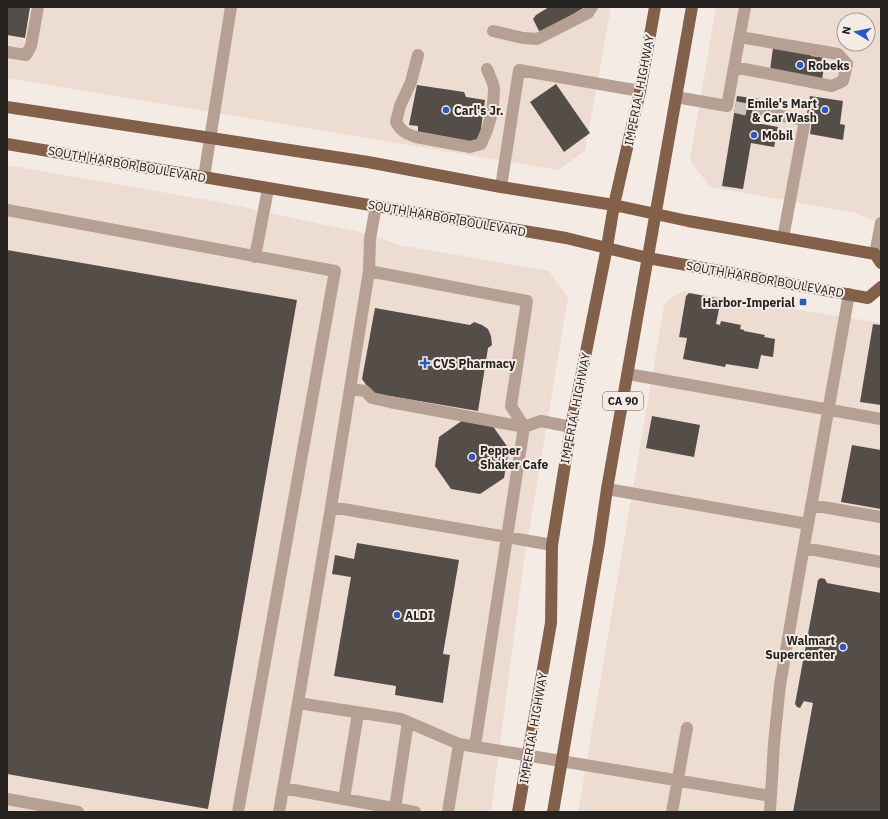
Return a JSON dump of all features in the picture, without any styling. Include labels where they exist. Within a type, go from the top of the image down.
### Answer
[{"type":"main road","name":"IMPERIAL HIGHWAY","points":[[518,812],[551,623],[552,545],[571,427],[607,248],[614,205],[640,91],[655,7]]},
{"type":"main road","name":"CA 90","points":[[553,812],[607,489],[692,7]]},
{"type":"main road","points":[[7,107],[368,162],[501,187],[614,205],[783,238],[878,259]]},
{"type":"main road","name":"SOUTH HARBOR BOULEVARD","points":[[7,144],[566,238],[648,258],[868,298],[881,287]]},
{"type":"lane","points":[[7,52],[26,55],[31,46],[38,7]]},
{"type":"lane","points":[[204,177],[231,7]]},
{"type":"lane","points":[[493,31],[523,38],[537,39],[588,13],[592,7]]},
{"type":"lane","points":[[676,97],[731,106],[734,67],[745,7]]},
{"type":"lane","points":[[734,67],[832,86],[843,81],[847,64],[838,54],[740,36]]},
{"type":"lane","points":[[418,55],[411,82],[400,106],[396,122],[400,130],[416,137],[470,147],[481,144],[487,132],[492,112],[494,88],[487,69]]},
{"type":"lane","points":[[501,187],[519,70],[640,91]]},
{"type":"lane","points":[[758,112],[805,120],[783,238]]},
{"type":"lane","points":[[255,256],[268,189]]},
{"type":"lane","points":[[279,812],[331,507],[369,271],[370,239],[376,206]]},
{"type":"lane","points":[[7,210],[335,271],[238,812]]},
{"type":"lane","points":[[878,259],[881,223]]},
{"type":"lane","points":[[369,271],[527,300],[511,406],[524,426],[475,746]]},
{"type":"lane","points":[[770,812],[774,743],[780,685],[849,294]]},
{"type":"lane","points":[[628,374],[881,419]]},
{"type":"lane","points":[[350,389],[365,391],[372,398],[390,402],[524,426],[541,421],[571,427]]},
{"type":"lane","points":[[607,489],[808,524]]},
{"type":"lane","points":[[811,505],[881,517]]},
{"type":"lane","points":[[331,507],[552,545]]},
{"type":"lane","points":[[804,548],[881,562]]},
{"type":"lane","points":[[298,703],[401,719],[459,744],[771,796]]},
{"type":"lane","points":[[344,799],[358,713]]},
{"type":"lane","points":[[395,808],[408,722]]},
{"type":"lane","points":[[672,812],[687,728]]},
{"type":"lane","points":[[448,812],[459,744]]},
{"type":"lane","points":[[283,788],[415,812]]},
{"type":"lane","points":[[7,798],[78,812]]},
{"type":"shaded area","points":[[7,7],[611,7],[585,151],[558,170],[7,78]]},
{"type":"shaded area","points":[[716,7],[881,7],[881,224],[856,213],[710,187],[690,160]]},
{"type":"shaded area","points":[[7,165],[219,202],[368,234],[399,245],[549,271],[568,297],[523,568],[491,812],[7,812]]},
{"type":"shaded area","points":[[684,291],[881,323],[881,812],[578,812],[664,306],[669,299]]},
{"type":"building","points":[[7,7],[30,7],[25,38],[7,35]]},
{"type":"building","points":[[549,7],[585,7],[543,32],[539,31],[533,19],[536,15]]},
{"type":"building","points":[[773,48],[826,58],[822,79],[770,70]]},
{"type":"building","points":[[556,84],[590,133],[564,152],[530,102]]},
{"type":"building","points":[[417,85],[464,92],[466,97],[485,100],[479,143],[418,132],[418,126],[409,125]]},
{"type":"building","name":"Mobil","points":[[737,96],[760,99],[756,123],[778,127],[774,147],[751,143],[743,189],[722,186]]},
{"type":"building","name":"Emile's Mart & Car Wash","points":[[810,96],[843,101],[840,124],[845,125],[843,140],[810,134],[812,120],[806,119]]},
{"type":"building","points":[[7,250],[297,300],[208,809],[7,774]]},
{"type":"building","points":[[689,293],[721,299],[716,324],[720,325],[721,321],[741,325],[740,329],[744,331],[765,335],[764,337],[775,339],[773,357],[761,355],[758,369],[726,364],[725,367],[683,359],[687,338],[679,337],[686,296]]},
{"type":"building","name":"CVS Pharmacy","points":[[375,308],[470,325],[474,322],[488,329],[491,336],[492,345],[488,348],[478,411],[372,393],[362,379]]},
{"type":"building","points":[[873,324],[881,325],[881,405],[860,402]]},
{"type":"building","points":[[652,416],[700,425],[694,457],[646,448]]},
{"type":"building","name":"Pepper Shaker Cafe","points":[[463,420],[492,425],[509,449],[504,478],[480,494],[451,489],[435,466],[439,437]]},
{"type":"building","points":[[852,445],[881,450],[881,509],[841,502]]},
{"type":"building","name":"ALDI","points":[[357,543],[459,560],[443,654],[450,655],[443,703],[395,695],[396,686],[334,676],[351,577],[332,574],[335,555],[354,559]]},
{"type":"building","name":"Walmart Supercenter","points":[[821,578],[825,579],[827,583],[881,593],[881,812],[793,812],[813,703],[804,701],[800,708],[795,704],[818,580]]},
{"type":"tunnel","points":[[735,107],[758,112]]},
{"type":"place","name":"Robeks","points":[[800,65]]},
{"type":"place","name":"Carl's Jr.","points":[[446,110]]},
{"type":"place","name":"Emile's Mart & Car Wash","points":[[825,110]]},
{"type":"place","name":"Mobil","points":[[754,135]]},
{"type":"place","name":"Harbor-Imperial","points":[[803,302]]},
{"type":"place","name":"CVS Pharmacy","points":[[425,363]]},
{"type":"place","name":"Pepper Shaker Cafe","points":[[472,457]]},
{"type":"place","name":"ALDI","points":[[397,615]]},
{"type":"place","name":"Walmart Supercenter","points":[[843,647]]}]
